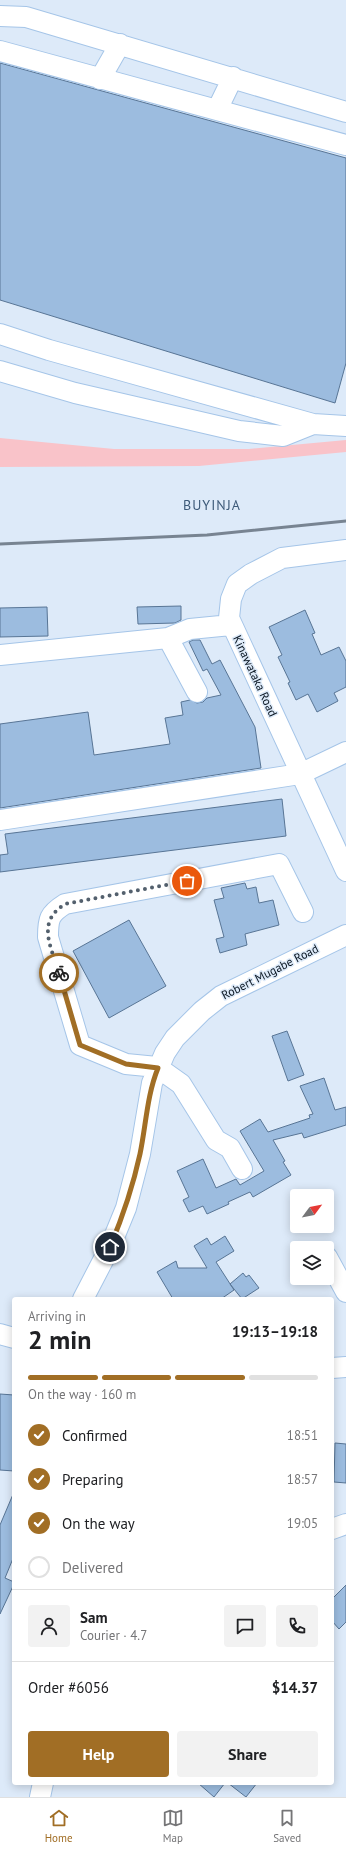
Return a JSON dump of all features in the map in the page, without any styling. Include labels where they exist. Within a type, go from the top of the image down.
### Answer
[{"type":"street","points":[[0,16],[26,16],[346,112],[325,140]]},
{"type":"street","points":[[100,79],[120,44]]},
{"type":"street","points":[[0,51],[346,145]]},
{"type":"street","points":[[217,110],[233,77]]},
{"type":"street","points":[[0,334],[49,350],[313,424],[346,426]]},
{"type":"street","points":[[0,371],[75,393],[240,431],[283,436],[313,424]]},
{"type":"street","name":"Kinawataka Road","points":[[346,550],[282,558],[251,574],[237,584],[231,599],[229,618],[346,871]]},
{"type":"street","points":[[0,656],[168,638],[190,629],[231,625]]},
{"type":"street","points":[[168,638],[197,692]]},
{"type":"street","points":[[0,820],[300,774],[346,752]]},
{"type":"street","points":[[242,1169],[230,1148],[216,1140],[181,1084],[158,1068],[126,1064],[80,1045],[48,937],[48,921],[55,910],[65,904],[279,864],[303,912]]},
{"type":"street","name":"Robert Mugabe Road","points":[[84,1297],[110,1247],[126,1208],[140,1154],[152,1083],[174,1038],[202,1010],[221,996],[346,935]]},
{"type":"street","points":[[334,1270],[346,1292]]},
{"type":"street","points":[[0,1334],[12,1337]]},
{"type":"street","points":[[334,1368],[346,1367]]},
{"type":"street","points":[[334,1528],[346,1524]]},
{"type":"street","points":[[40,1797],[43,1785]]},
{"type":"shaded area","points":[[0,438],[114,449],[249,449],[346,440],[346,452],[199,466],[0,467]]},
{"type":"building","points":[[0,63],[346,158],[346,363],[335,403],[0,300]]},
{"type":"building","points":[[181,606],[181,620],[175,623],[138,624],[137,607]]},
{"type":"building","points":[[47,607],[48,636],[0,637],[0,608]]},
{"type":"building","points":[[305,610],[315,633],[312,634],[321,655],[339,647],[346,661],[346,687],[334,693],[338,701],[317,712],[308,694],[296,700],[288,683],[290,682],[278,657],[282,655],[269,627]]},
{"type":"building","points":[[193,640],[200,640],[212,664],[220,660],[255,727],[261,768],[0,808],[0,724],[88,712],[94,755],[170,744],[165,718],[183,715],[181,702],[190,700],[197,703],[203,702],[207,698],[221,695],[207,669],[203,671],[189,642]]},
{"type":"building","points":[[282,799],[286,836],[0,872],[0,855],[8,854],[5,834]]},
{"type":"building","points":[[245,883],[247,889],[256,887],[259,903],[273,900],[279,925],[245,934],[247,945],[220,953],[216,939],[224,937],[214,900],[224,898],[221,888]]},
{"type":"building","points":[[129,920],[166,986],[109,1018],[73,951]]},
{"type":"building","points":[[287,1031],[304,1075],[288,1081],[272,1036]]},
{"type":"building","points":[[324,1078],[335,1110],[346,1107],[346,1125],[304,1138],[302,1133],[273,1140],[291,1175],[253,1197],[250,1192],[207,1214],[203,1206],[189,1212],[183,1200],[189,1197],[177,1171],[203,1159],[216,1188],[236,1179],[240,1185],[264,1171],[240,1131],[260,1119],[268,1132],[310,1118],[309,1115],[313,1114],[300,1086]]},
{"type":"building","points":[[225,1236],[234,1251],[216,1262],[234,1290],[224,1297],[172,1297],[157,1272],[176,1261],[178,1268],[207,1268],[194,1246],[207,1238],[211,1245]]},
{"type":"building","points":[[243,1273],[246,1277],[249,1275],[259,1288],[245,1297],[240,1297],[230,1284]]},
{"type":"building","points":[[0,1394],[12,1395],[12,1471],[0,1470]]},
{"type":"building","points":[[335,1443],[346,1444],[346,1483],[334,1482]]},
{"type":"building","points":[[12,1497],[12,1561],[5,1578],[12,1581],[12,1588],[0,1614],[0,1525]]},
{"type":"building","points":[[346,1585],[346,1622],[339,1629],[334,1623],[334,1597]]},
{"type":"building","points":[[200,1785],[223,1785],[214,1797]]},
{"type":"building","points":[[231,1785],[255,1785],[246,1797]]},
{"type":"railway","points":[[0,544],[207,535],[346,521]]},
{"type":"way so far","points":[[59,973],[48,937],[48,921],[55,910],[65,904],[187,881]]},
{"type":"district","name":"BUYINJA","points":[[212,505]]},
{"type":"route","points":[[59,973],[80,1045],[126,1064],[158,1068],[152,1083],[140,1154],[126,1208],[110,1247]]}]
